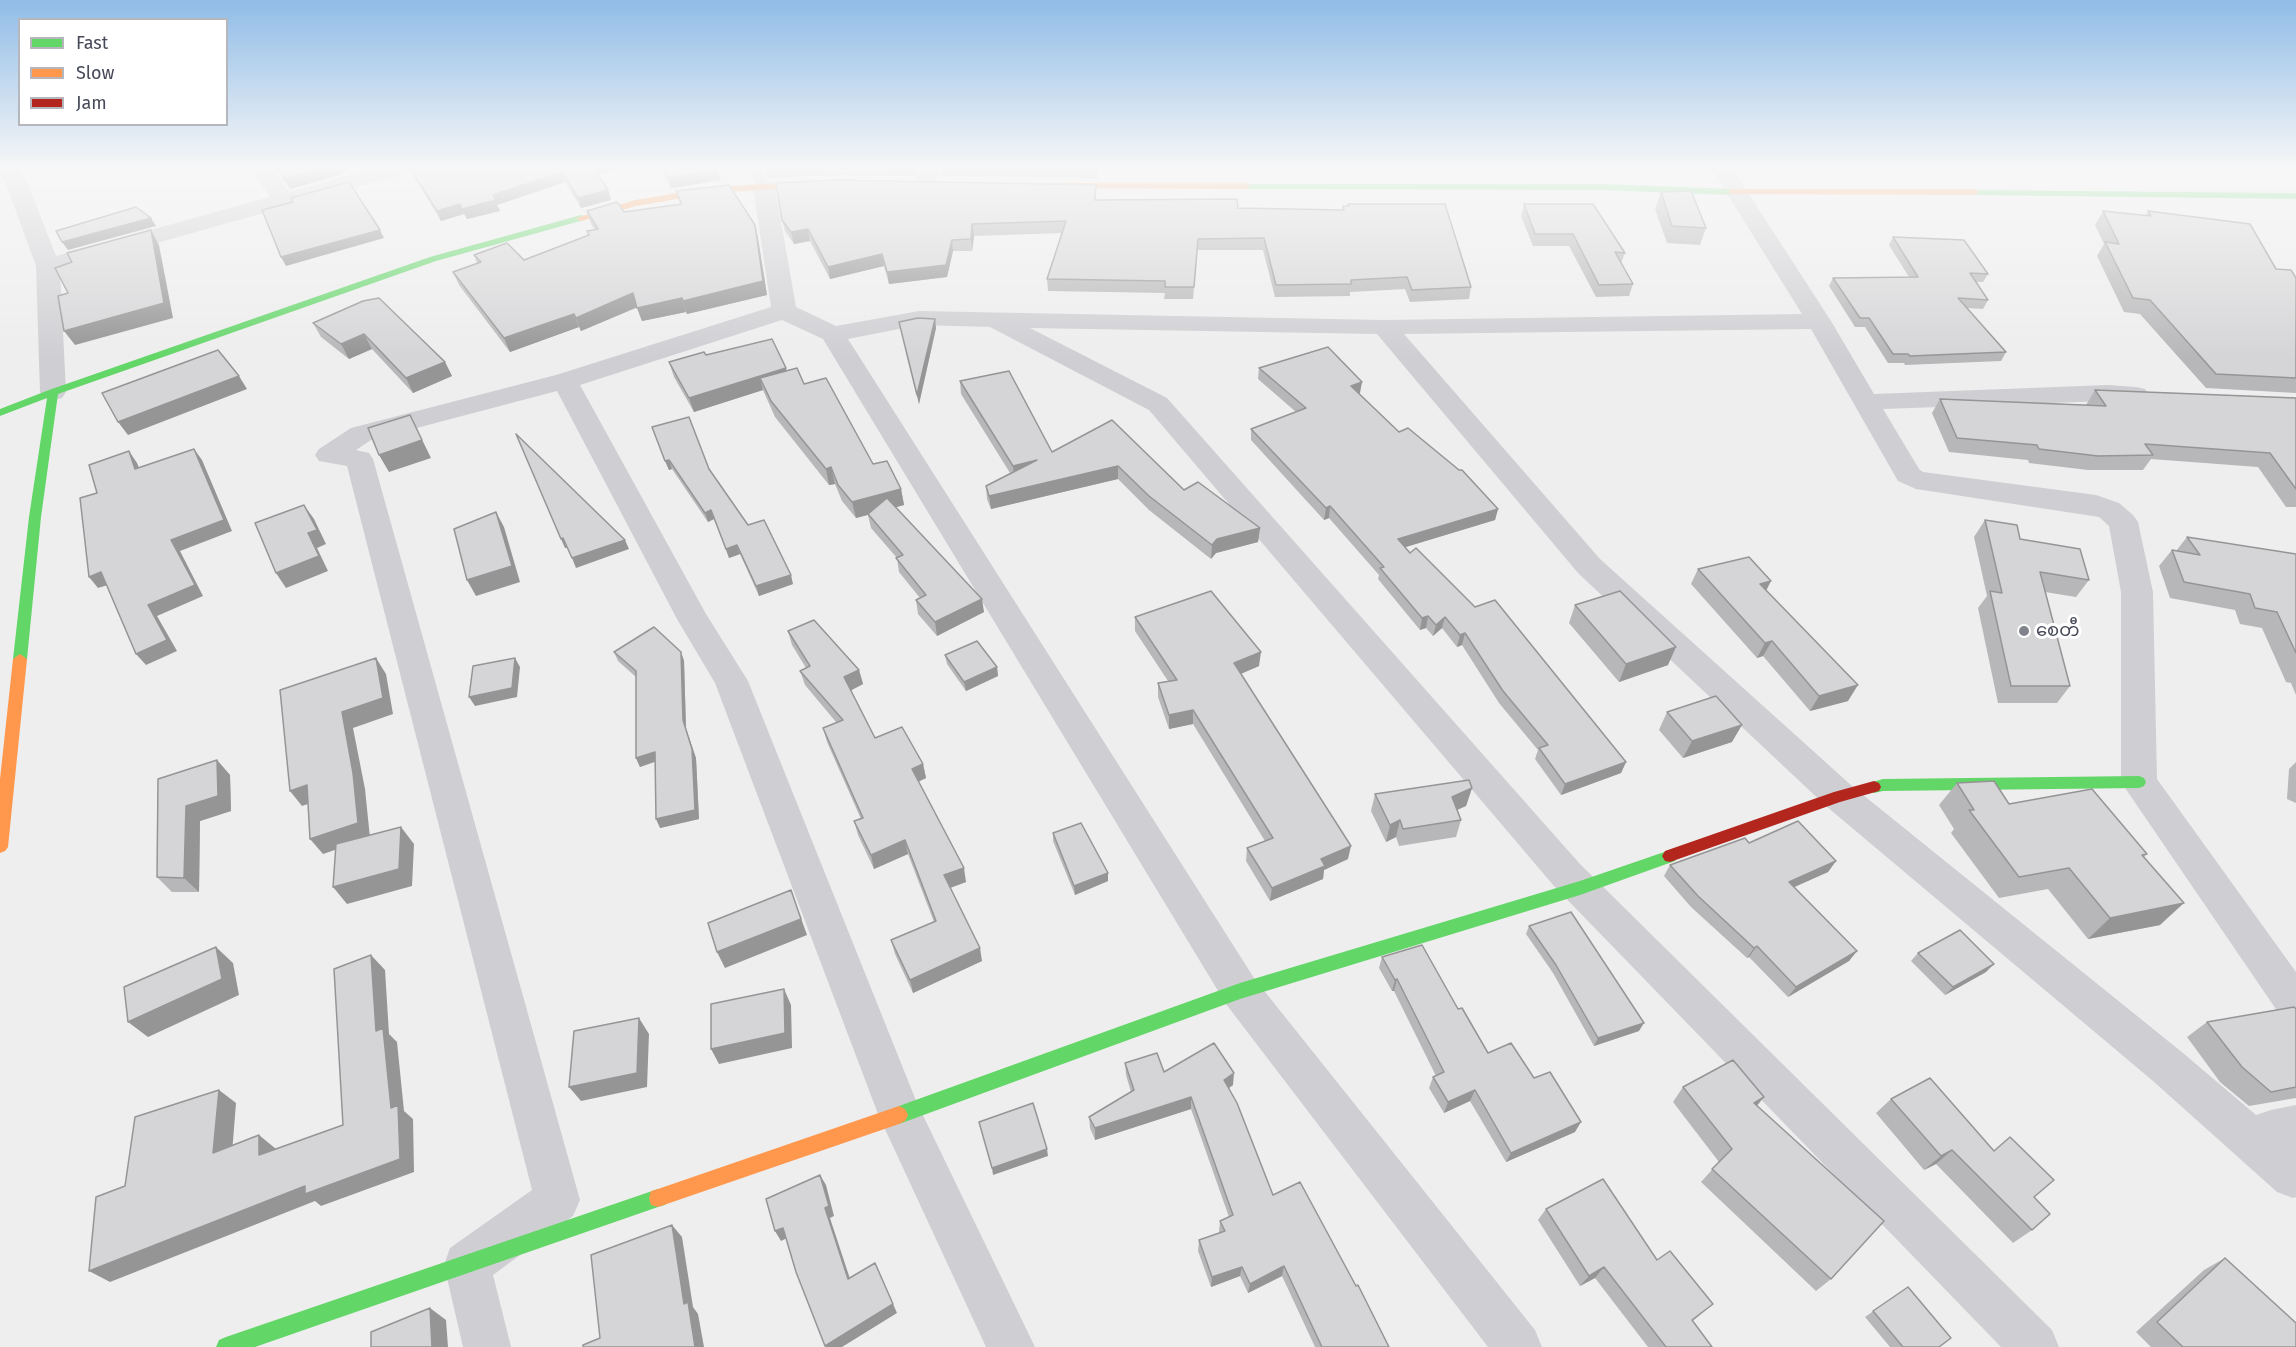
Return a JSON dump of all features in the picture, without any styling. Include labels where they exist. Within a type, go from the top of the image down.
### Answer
[{"type":"street","points":[[0,847],[35,517],[53,392],[48,266],[35,231]]},
{"type":"street","points":[[48,266],[176,231]]},
{"type":"street","points":[[0,413],[53,392],[433,259],[535,231]]},
{"type":"street","points":[[770,231],[784,311]]},
{"type":"street","points":[[1760,231],[1819,321],[1908,475],[1916,480],[2096,505],[2109,510],[2123,522],[2137,592],[2139,782],[2296,1005]]},
{"type":"street","points":[[467,1265],[557,1200],[359,459],[329,455],[361,434],[565,381],[784,311],[833,334],[1240,991],[1518,1347]]},
{"type":"street","points":[[833,334],[919,318],[1384,327],[1819,321]]},
{"type":"street","points":[[994,319],[1158,404],[1580,888],[2036,1347]]},
{"type":"street","points":[[1384,327],[1588,566],[1839,796],[2168,1067],[2295,1177]]},
{"type":"street","points":[[565,381],[693,619],[730,681],[900,1114],[1011,1347]]},
{"type":"street","points":[[1865,402],[2108,393],[2155,396]]},
{"type":"street","points":[[226,1347],[900,1114],[1240,991],[1580,888],[1839,796],[1883,785],[2139,782]]},
{"type":"street","points":[[2295,1177],[2271,1131],[2296,1126]]},
{"type":"street","points":[[467,1265],[486,1347]]},
{"type":"building","points":[[56,231],[103,231],[62,242]]},
{"type":"building","points":[[151,231],[164,303],[64,331],[58,296],[68,293],[55,268],[72,262],[67,253]]},
{"type":"building","points":[[270,231],[377,231],[281,257]]},
{"type":"building","points":[[587,231],[756,231],[763,281],[683,301],[682,298],[637,308],[633,293],[576,318],[574,314],[504,338],[453,272],[481,262],[474,255],[507,243],[524,260],[589,235]]},
{"type":"building","points":[[809,231],[972,231],[971,239],[952,240],[946,265],[887,272],[882,254],[828,267]]},
{"type":"building","points":[[1063,231],[1453,231],[1471,287],[1412,290],[1407,277],[1351,280],[1351,284],[1276,285],[1264,238],[1198,239],[1194,287],[1165,287],[1165,281],[1047,279]]},
{"type":"building","points":[[1534,231],[1611,231],[1625,253],[1615,252],[1633,284],[1599,285],[1573,234],[1535,234]]},
{"type":"building","points":[[2113,231],[2254,231],[2276,269],[2291,270],[2296,278],[2296,378],[2216,374],[2150,300],[2133,298],[2105,242],[2119,244]]},
{"type":"building","points":[[1893,237],[1964,240],[1988,274],[1970,273],[1988,300],[1958,298],[2006,352],[1910,356],[1893,354],[1869,318],[1860,318],[1833,278],[1918,277]]},
{"type":"building","points":[[379,298],[445,362],[406,378],[364,334],[341,344],[313,323],[363,301]]},
{"type":"building","points":[[918,318],[935,319],[917,395],[899,322]]},
{"type":"building","points":[[772,339],[786,368],[689,398],[669,362],[704,352],[706,355]]},
{"type":"building","points":[[1328,347],[1362,382],[1351,386],[1399,432],[1408,428],[1459,470],[1462,470],[1498,509],[1398,539],[1410,553],[1416,548],[1475,607],[1495,600],[1626,762],[1565,784],[1539,748],[1548,745],[1503,691],[1465,633],[1460,635],[1445,617],[1436,625],[1428,616],[1422,618],[1380,568],[1384,567],[1330,506],[1326,508],[1251,429],[1306,408],[1259,368]]},
{"type":"building","points":[[218,350],[239,376],[118,422],[102,393]]},
{"type":"building","points":[[797,368],[804,384],[826,378],[873,464],[887,461],[901,489],[852,502],[838,485],[831,467],[826,469],[771,401],[760,378]]},
{"type":"building","points":[[1009,371],[1052,452],[1112,420],[1184,490],[1198,482],[1260,528],[1217,539],[1212,545],[1149,496],[1118,466],[989,496],[986,486],[1037,460],[1013,466],[960,381]]},
{"type":"building","points":[[2095,390],[2296,398],[2296,489],[2270,453],[2145,444],[2153,455],[2098,456],[2039,449],[2037,445],[1957,438],[1940,399],[2106,406]]},
{"type":"building","points":[[410,415],[422,440],[379,455],[368,428]]},
{"type":"building","points":[[689,417],[709,469],[748,525],[764,520],[791,575],[756,586],[737,545],[726,549],[711,510],[705,513],[669,460],[665,461],[652,427]]},
{"type":"building","points":[[516,434],[625,540],[572,558],[563,538],[561,539]]},
{"type":"building","points":[[194,449],[224,520],[171,540],[195,585],[148,605],[167,640],[136,654],[101,572],[89,577],[80,498],[97,493],[89,465],[129,451],[135,469]]},
{"type":"building","points":[[887,498],[982,599],[935,622],[916,600],[926,595],[896,558],[903,555],[868,514]]},
{"type":"building","points":[[304,505],[317,530],[308,533],[319,556],[276,573],[255,523]]},
{"type":"building","points":[[496,512],[512,566],[467,580],[454,529]]},
{"type":"building","points":[[1985,520],[2017,525],[2020,539],[2080,549],[2089,580],[2040,572],[2070,686],[2011,686],[1990,591],[2002,593]]},
{"type":"building","points":[[2187,537],[2296,554],[2296,653],[2277,612],[2255,608],[2250,594],[2184,582],[2172,550],[2200,555]]},
{"type":"building","points":[[1749,557],[1771,581],[1760,584],[1858,685],[1819,696],[1772,641],[1765,643],[1698,569]]},
{"type":"building","points":[[1211,591],[1261,652],[1234,663],[1351,846],[1321,859],[1325,866],[1272,888],[1247,848],[1273,838],[1193,710],[1169,715],[1158,683],[1177,680],[1135,617]]},
{"type":"building","points":[[1620,591],[1676,647],[1626,664],[1575,605]]},
{"type":"building","points":[[814,620],[859,670],[844,677],[875,738],[902,727],[923,764],[912,769],[964,868],[944,875],[980,948],[910,980],[891,940],[936,921],[905,840],[871,855],[854,821],[863,818],[823,728],[843,720],[800,671],[810,666],[788,631]]},
{"type":"building","points":[[654,627],[681,652],[683,720],[692,749],[695,810],[656,819],[655,752],[636,758],[636,671],[614,652]]},
{"type":"building","points":[[977,641],[997,667],[964,682],[945,655]]},
{"type":"building","points":[[376,658],[383,698],[342,712],[353,773],[358,823],[310,839],[307,785],[290,791],[280,690]]},
{"type":"building","points":[[515,658],[512,688],[469,697],[473,666]]},
{"type":"building","points":[[1716,696],[1742,725],[1692,741],[1667,712]]},
{"type":"building","points":[[217,760],[218,796],[186,806],[184,878],[157,877],[158,779]]},
{"type":"building","points":[[1469,780],[1472,788],[1452,797],[1461,820],[1403,829],[1400,820],[1390,825],[1375,794]]},
{"type":"building","points":[[1994,781],[2009,804],[2092,789],[2147,854],[2142,855],[2184,903],[2110,918],[2069,868],[2019,877],[1969,810],[1974,810],[1957,783]]},
{"type":"building","points":[[1798,821],[1836,861],[1789,882],[1857,951],[1796,987],[1757,946],[1754,948],[1698,896],[1670,865],[1745,838],[1749,843]]},
{"type":"building","points":[[1081,823],[1108,873],[1074,886],[1053,833]]},
{"type":"building","points":[[401,827],[399,869],[333,887],[336,844]]},
{"type":"building","points":[[791,890],[801,919],[717,952],[708,923]]},
{"type":"building","points":[[1571,912],[1644,1023],[1598,1038],[1556,965],[1529,926]]},
{"type":"building","points":[[1960,930],[1994,964],[1953,987],[1918,953]]},
{"type":"building","points":[[1422,945],[1458,1009],[1462,1008],[1488,1053],[1511,1043],[1534,1078],[1550,1072],[1581,1122],[1511,1153],[1475,1090],[1448,1102],[1433,1077],[1444,1072],[1397,979],[1395,980],[1382,957]]},
{"type":"building","points":[[216,947],[222,979],[128,1022],[124,987]]},
{"type":"building","points":[[371,955],[376,1031],[383,1028],[391,1108],[398,1105],[400,1159],[305,1194],[305,1186],[89,1271],[96,1197],[125,1186],[135,1117],[219,1090],[213,1153],[259,1135],[259,1155],[343,1125],[334,969]]},
{"type":"building","points":[[784,989],[785,1033],[711,1049],[711,1004]]},
{"type":"building","points":[[2294,1007],[2296,1009],[2296,1087],[2271,1092],[2242,1067],[2207,1022]]},
{"type":"building","points":[[639,1018],[637,1073],[569,1087],[574,1031]]},
{"type":"building","points":[[1214,1043],[1234,1073],[1224,1080],[1237,1103],[1273,1195],[1300,1182],[1356,1286],[1358,1285],[1389,1347],[1322,1347],[1284,1266],[1250,1284],[1242,1267],[1212,1277],[1199,1240],[1225,1231],[1220,1221],[1233,1215],[1191,1097],[1095,1128],[1089,1117],[1134,1090],[1125,1063],[1157,1053],[1164,1072]]},
{"type":"building","points":[[1733,1060],[1764,1097],[1754,1103],[1884,1221],[1831,1279],[1712,1169],[1732,1149],[1683,1087]]},
{"type":"building","points":[[1930,1078],[1994,1151],[2010,1137],[2054,1180],[2034,1197],[2050,1214],[2032,1230],[1952,1150],[1941,1156],[1891,1099]]},
{"type":"building","points":[[1033,1103],[1047,1149],[992,1168],[979,1122]]},
{"type":"building","points":[[820,1175],[829,1206],[825,1208],[848,1279],[875,1263],[893,1304],[825,1346],[796,1272],[783,1228],[775,1231],[766,1199]]},
{"type":"building","points":[[1603,1179],[1657,1260],[1670,1251],[1713,1304],[1692,1320],[1712,1347],[1666,1347],[1604,1267],[1589,1276],[1546,1209]]},
{"type":"building","points":[[672,1225],[684,1304],[688,1302],[695,1347],[583,1347],[600,1338],[591,1255]]},
{"type":"building","points":[[2225,1258],[2296,1323],[2296,1347],[2183,1347],[2157,1322]]},
{"type":"building","points":[[1908,1287],[1951,1338],[1939,1347],[1903,1347],[1873,1311]]},
{"type":"building","points":[[430,1308],[432,1347],[371,1347],[371,1332]]},
{"type":"traffic: fast","points":[[0,413],[53,392],[433,259],[535,231]]},
{"type":"traffic: fast","points":[[20,659],[35,517],[53,392]]},
{"type":"traffic: fast","points":[[1874,787],[1883,785],[2139,782]]},
{"type":"traffic: fast","points":[[899,1115],[1240,991],[1580,888],[1670,856]]},
{"type":"traffic: fast","points":[[226,1347],[658,1198]]},
{"type":"traffic: slow","points":[[0,847],[20,659]]},
{"type":"traffic: slow","points":[[658,1198],[899,1115]]},
{"type":"traffic: jam","points":[[1670,856],[1839,796],[1874,787]]},
{"type":"place","name":"စေတီ","points":[[2024,631]]}]
